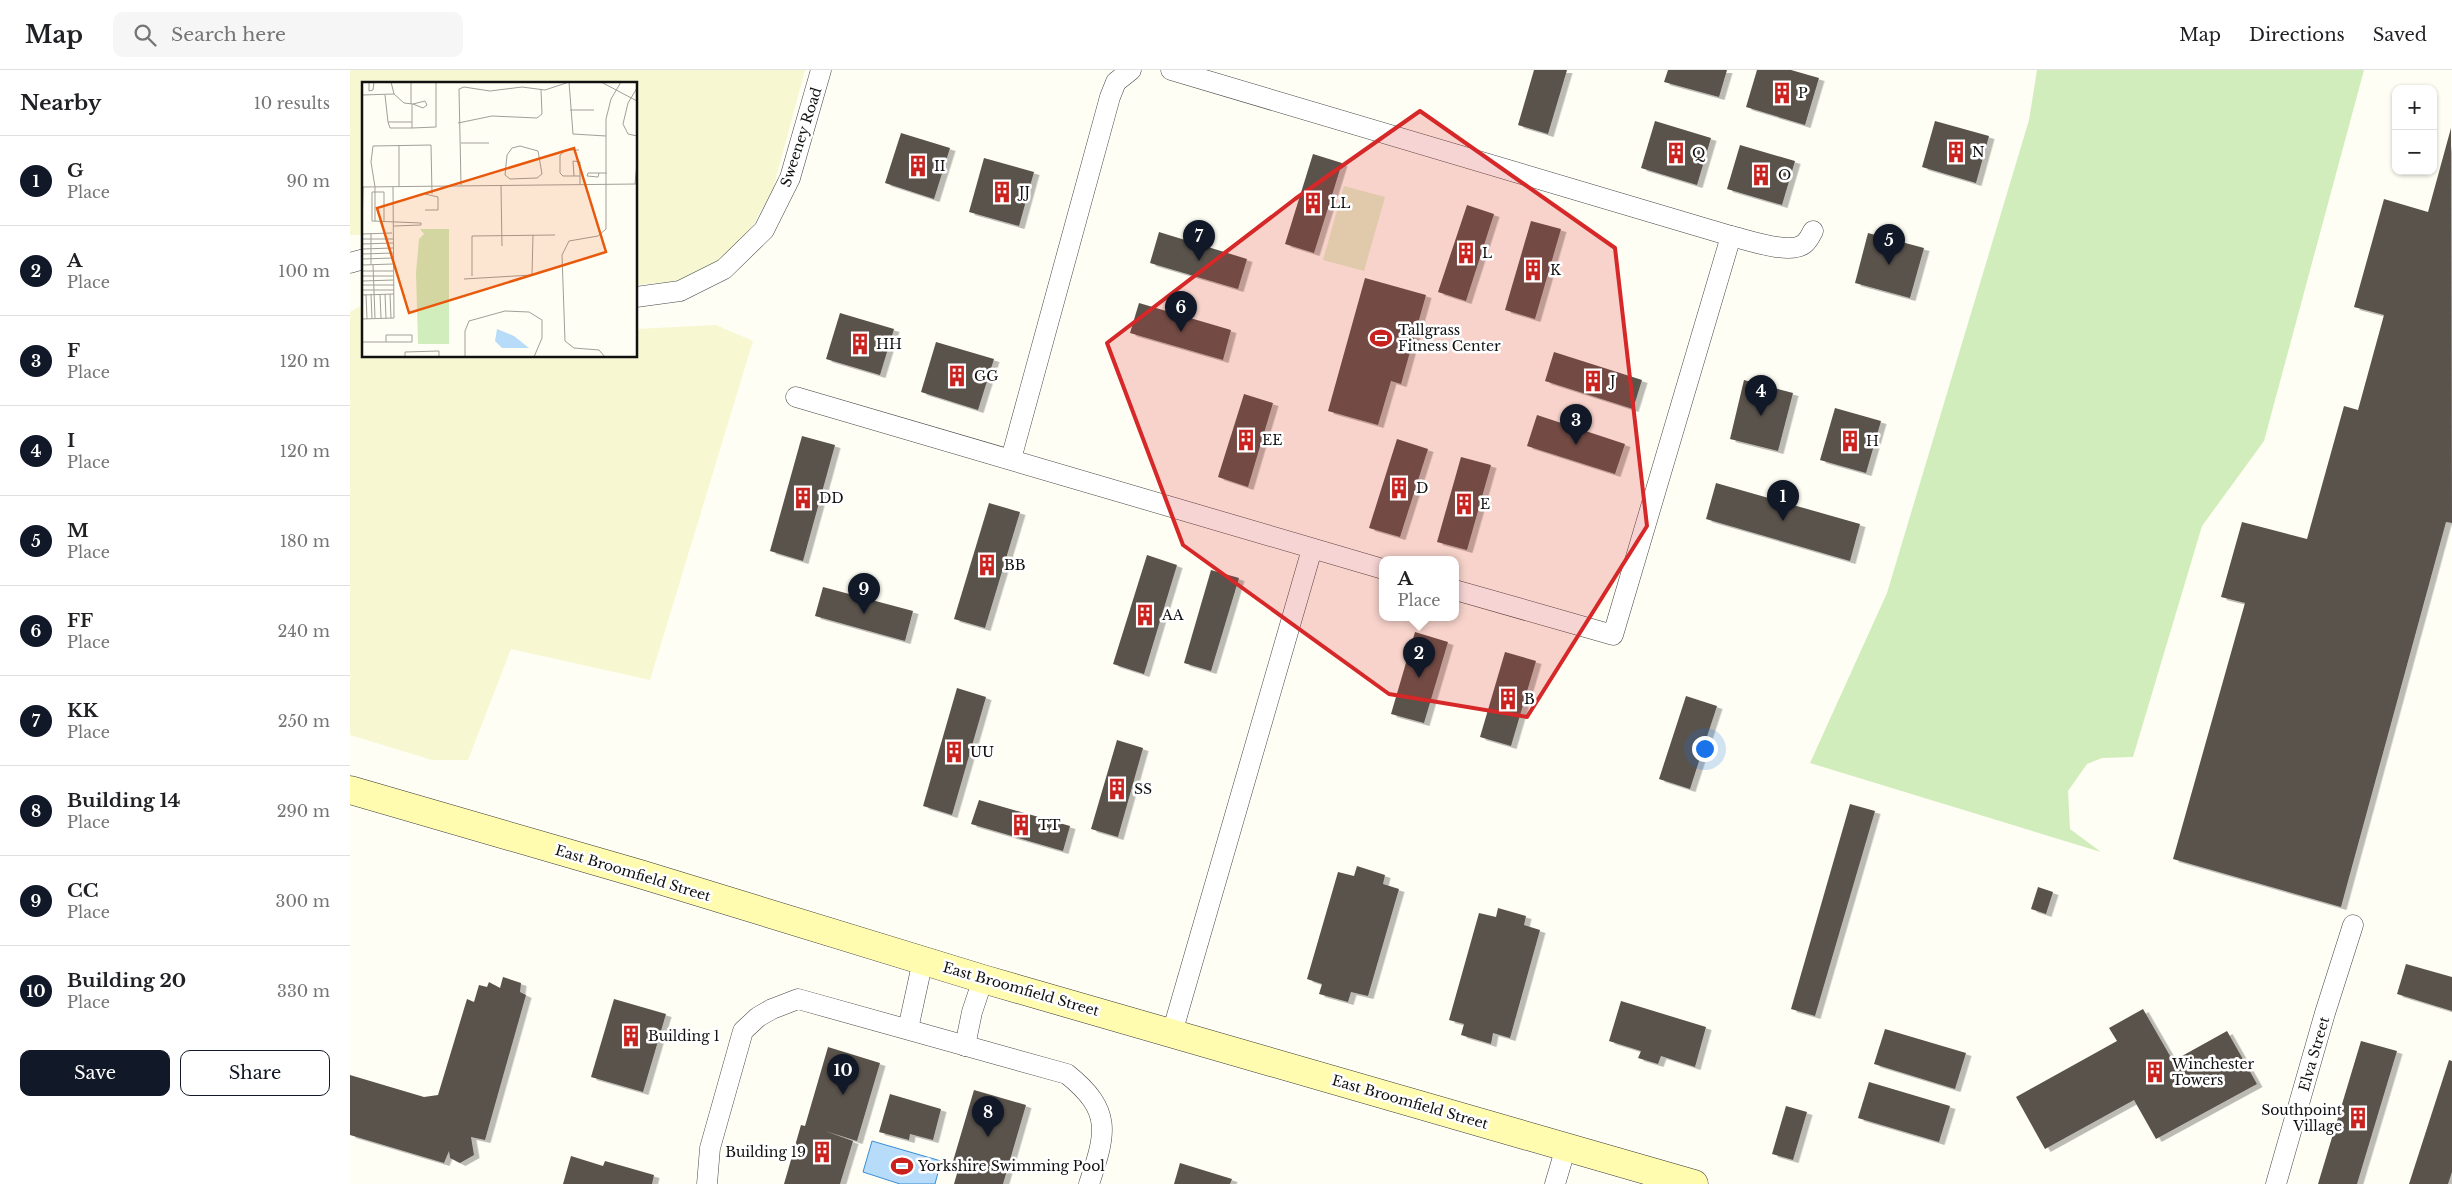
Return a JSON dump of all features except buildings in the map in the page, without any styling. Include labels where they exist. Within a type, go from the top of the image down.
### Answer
[{"type":"main road","name":"East Broomfield Street","points":[[350,790],[640,874],[983,979],[1694,1184]]},
{"type":"street","name":"Sweeney Road","points":[[638,297],[680,291],[724,269],[764,230],[790,178],[821,70]]},
{"type":"street","points":[[1011,459],[1110,97],[1116,82],[1131,70]]},
{"type":"street","points":[[1171,70],[1730,236],[1775,246],[1794,248],[1805,244],[1813,231]]},
{"type":"street","points":[[1459,591],[1613,635],[1730,236]]},
{"type":"street","points":[[350,264],[362,260]]},
{"type":"street","points":[[796,397],[1379,568]]},
{"type":"street","points":[[1172,1034],[1312,549]]},
{"type":"street","name":"Elva Street","points":[[2276,1184],[2325,1013],[2353,925]]},
{"type":"street","points":[[908,1029],[922,960]]},
{"type":"street","points":[[965,1046],[972,1012],[983,979]]},
{"type":"street","points":[[707,1184],[710,1148],[743,1031],[758,1017],[776,1006],[798,999],[1067,1074],[1083,1087],[1096,1105],[1103,1124],[1103,1143],[1089,1184]]},
{"type":"street","points":[[1555,1184],[1566,1147]]},
{"type":"highlighted area","points":[[1420,111],[1615,248],[1647,526],[1527,717],[1389,694],[1183,545],[1107,343],[1295,199]]},
{"type":"green space","points":[[350,70],[805,70],[773,189],[753,225],[727,256],[679,281],[638,285],[638,82],[362,82],[362,235],[350,235]]},
{"type":"green space","points":[[2037,70],[2364,70],[2264,441],[2202,526],[2133,757],[2102,758],[2087,764],[2068,791],[2070,829],[2101,852],[1810,763],[1887,593],[2029,120]]},
{"type":"green space","points":[[1344,186],[1385,197],[1364,271],[1323,260]]},
{"type":"green space","points":[[362,305],[362,358],[638,358],[638,329],[716,325],[753,341],[650,680],[511,649],[468,760],[432,760],[350,735],[350,312]]},
{"type":"water","name":"Yorkshire Swimming Pool","points":[[872,1141],[941,1161],[935,1184],[900,1184],[863,1172]]},
{"type":"place","name":"P","points":[[1782,93]]},
{"type":"place","name":"N","points":[[1956,152]]},
{"type":"place","name":"Q","points":[[1676,153]]},
{"type":"place","name":"II","points":[[918,166]]},
{"type":"place","name":"O","points":[[1761,175]]},
{"type":"place","name":"JJ","points":[[1002,192]]},
{"type":"place","name":"LL","points":[[1313,203]]},
{"type":"place","name":"L","points":[[1466,253]]},
{"type":"place","name":"KK","points":[[1199,261]]},
{"type":"place","name":"M","points":[[1889,265]]},
{"type":"place","name":"K","points":[[1533,270]]},
{"type":"place","name":"FF","points":[[1181,332]]},
{"type":"place","name":"Tallgrass Fitness Center","points":[[1381,338]]},
{"type":"place","name":"HH","points":[[860,344]]},
{"type":"place","name":"GG","points":[[957,376]]},
{"type":"place","name":"J","points":[[1593,381]]},
{"type":"place","name":"I","points":[[1761,416]]},
{"type":"place","name":"EE","points":[[1246,440]]},
{"type":"place","name":"H","points":[[1850,441]]},
{"type":"place","name":"F","points":[[1576,445]]},
{"type":"place","name":"D","points":[[1399,488]]},
{"type":"place","name":"DD","points":[[803,498]]},
{"type":"place","name":"E","points":[[1464,504]]},
{"type":"place","name":"G","points":[[1783,521]]},
{"type":"place","name":"BB","points":[[987,565]]},
{"type":"place","name":"CC","points":[[864,614]]},
{"type":"place","name":"AA","points":[[1145,615]]},
{"type":"place","name":"A","points":[[1419,678]]},
{"type":"place","name":"B","points":[[1508,699]]},
{"type":"place","name":"UU","points":[[954,752]]},
{"type":"place","name":"SS","points":[[1117,789]]},
{"type":"place","name":"TT","points":[[1021,825]]},
{"type":"place","name":"Building 1","points":[[631,1036]]},
{"type":"place","name":"Winchester Towers","points":[[2155,1072]]},
{"type":"place","name":"Building 20","points":[[843,1095]]},
{"type":"place","name":"Southpoint Village","points":[[2358,1118]]},
{"type":"place","name":"Building 14","points":[[988,1137]]},
{"type":"place","name":"Building 19","points":[[822,1152]]},
{"type":"place","name":"Yorkshire Swimming Pool","points":[[902,1166]]}]
